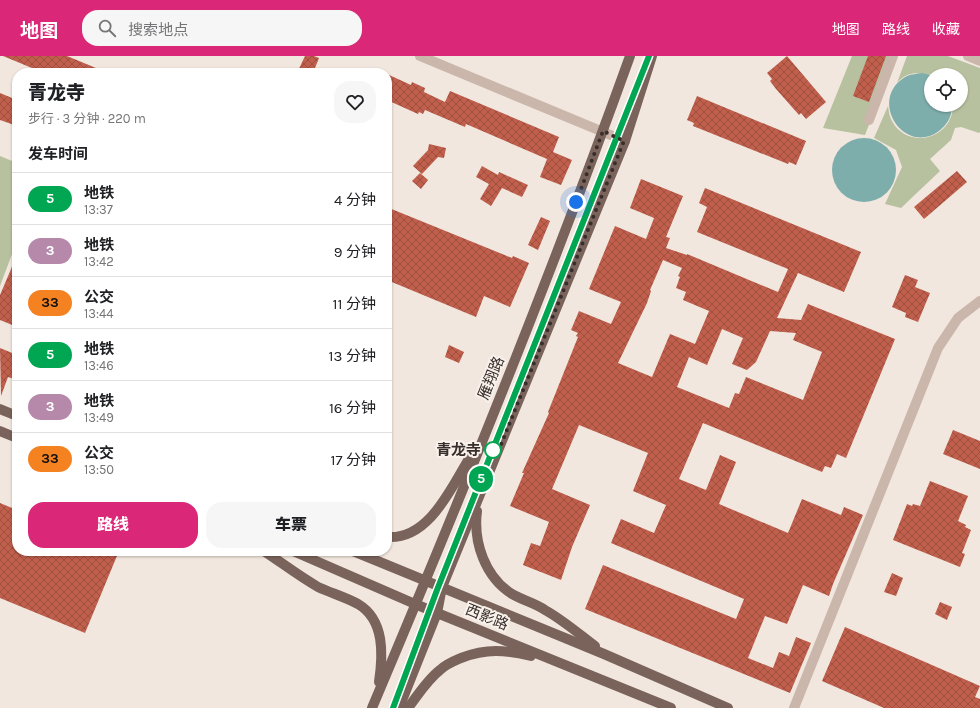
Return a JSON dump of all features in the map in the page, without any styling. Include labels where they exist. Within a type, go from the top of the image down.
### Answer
[{"type":"main road","name":"雁翔路","points":[[372,708],[416,604],[555,259],[630,56]]},
{"type":"main road","points":[[399,708],[437,613],[442,588],[624,141],[652,56]]},
{"type":"main road","points":[[0,409],[12,414]]},
{"type":"main road","points":[[392,537],[404,536],[413,532],[430,519],[486,430]]},
{"type":"main road","points":[[0,431],[12,436]]},
{"type":"main road","points":[[479,498],[475,522],[476,536],[485,562],[496,582],[514,595],[544,608],[604,654]]},
{"type":"main road","points":[[271,556],[301,577],[319,587],[357,603],[368,612],[378,627],[381,643],[381,671],[376,697]]},
{"type":"main road","name":"西影路","points":[[305,556],[437,613],[671,708]]},
{"type":"main road","name":"西影路","points":[[365,556],[604,654],[728,708]]},
{"type":"main road","points":[[408,708],[430,679],[440,670],[455,660],[481,651],[494,650],[514,653],[559,663]]},
{"type":"street","points":[[420,56],[624,141]]},
{"type":"street","points":[[869,120],[893,56]]},
{"type":"street","points":[[968,56],[980,61]]},
{"type":"street","points":[[794,708],[938,348],[958,318],[980,301]]},
{"type":"green space","points":[[852,56],[896,56],[865,135],[823,128]]},
{"type":"green space","points":[[907,56],[948,56],[980,68],[980,132],[979,133],[961,127],[955,128],[951,140],[930,159],[940,171],[901,208],[885,204],[902,167],[896,150],[874,138],[888,106],[892,121],[899,130],[908,136],[918,138],[928,137],[938,133],[946,126],[952,112],[968,112],[968,68],[924,68],[924,73],[910,74],[897,83]]},
{"type":"green space","points":[[0,156],[12,161],[12,254],[0,286]]},
{"type":"water","points":[[924,73],[924,112],[951,112],[949,120],[945,126],[939,131],[926,137],[913,136],[903,131],[894,122],[890,110],[890,98],[895,86],[907,76],[912,74]]},
{"type":"water","points":[[864,138],[882,144],[890,152],[896,170],[890,188],[882,196],[864,202],[846,196],[838,188],[832,170],[838,152],[846,144]]},
{"type":"building","points":[[3,56],[67,56],[96,68],[32,68]]},
{"type":"building","points":[[305,56],[314,56],[319,58],[315,68],[299,68]]},
{"type":"building","points":[[787,56],[826,102],[806,119],[801,113],[799,115],[776,89],[770,81],[772,79],[767,73]]},
{"type":"building","points":[[868,56],[886,56],[869,102],[853,96]]},
{"type":"building","points":[[392,76],[411,85],[412,82],[425,88],[424,92],[445,102],[450,91],[559,137],[553,152],[572,160],[561,185],[540,177],[547,159],[466,124],[465,127],[425,110],[423,114],[419,112],[418,114],[392,102]]},
{"type":"building","points":[[0,93],[12,98],[12,124],[0,120]]},
{"type":"building","points":[[697,96],[806,141],[796,165],[789,162],[788,164],[693,126],[694,123],[687,120]]},
{"type":"building","points":[[429,144],[446,148],[444,158],[438,157],[422,174],[413,166],[428,150]]},
{"type":"building","points":[[482,166],[498,175],[499,172],[528,185],[522,197],[502,188],[491,206],[480,199],[489,184],[476,177]]},
{"type":"building","points":[[957,171],[967,182],[924,219],[914,207]]},
{"type":"building","points":[[420,173],[428,180],[421,189],[412,181]]},
{"type":"building","points":[[641,179],[683,196],[666,237],[670,238],[666,248],[687,254],[778,292],[788,269],[697,232],[707,207],[699,203],[705,188],[861,252],[844,292],[798,273],[777,318],[801,320],[808,304],[895,339],[846,458],[837,454],[831,468],[825,466],[822,472],[703,423],[679,479],[706,490],[720,455],[736,462],[719,504],[788,533],[802,499],[841,515],[844,507],[863,515],[829,596],[803,585],[787,624],[765,616],[748,658],[773,668],[779,652],[789,656],[796,637],[811,643],[790,693],[585,609],[603,565],[736,619],[744,599],[611,543],[621,519],[654,533],[666,505],[633,491],[648,453],[579,425],[552,489],[590,505],[572,547],[561,580],[523,565],[531,543],[540,546],[549,522],[510,506],[524,473],[522,473],[549,413],[548,412],[578,337],[576,336],[578,333],[571,330],[579,311],[611,324],[621,302],[589,289],[615,226],[646,239],[654,218],[630,208]],"holes":[[[663,260],[682,268],[678,276],[680,277],[676,288],[686,292],[683,300],[709,311],[695,344],[670,334],[652,377],[618,363],[647,303],[650,290]],[[722,329],[743,338],[732,364],[747,370],[756,362],[770,331],[796,333],[793,340],[822,352],[803,400],[746,377],[739,394],[735,393],[729,408],[677,387],[689,357],[707,365]]]},
{"type":"building","points":[[392,209],[512,258],[513,256],[529,263],[510,307],[484,296],[476,317],[392,282]]},
{"type":"building","points":[[541,217],[550,221],[538,250],[528,245]]},
{"type":"building","points":[[12,267],[12,325],[0,320],[0,295]]},
{"type":"building","points":[[905,275],[918,280],[915,287],[930,293],[918,322],[905,317],[906,313],[892,307]]},
{"type":"building","points":[[449,345],[464,352],[459,363],[445,357]]},
{"type":"building","points":[[0,348],[12,353],[12,378],[8,377],[1,396]]},
{"type":"building","points":[[953,430],[980,441],[980,469],[943,454]]},
{"type":"building","points":[[930,481],[968,496],[958,521],[966,525],[965,527],[971,530],[962,553],[965,554],[960,567],[893,540],[907,504],[912,506],[913,504],[920,506]]},
{"type":"building","points":[[0,503],[12,508],[12,556],[117,556],[85,633],[0,598]]},
{"type":"building","points":[[892,573],[903,578],[896,596],[884,592]]},
{"type":"building","points":[[940,602],[952,607],[947,620],[935,614]]},
{"type":"building","points":[[845,627],[980,686],[975,697],[980,699],[980,708],[884,708],[822,681]]},
{"type":"metro line","name":"5","points":[[393,708],[437,590],[649,56]]},
{"type":"place","name":"青龙寺","points":[[493,450]]},
{"type":"route","points":[[493,450],[498,452],[624,141],[603,131],[576,202]]}]
